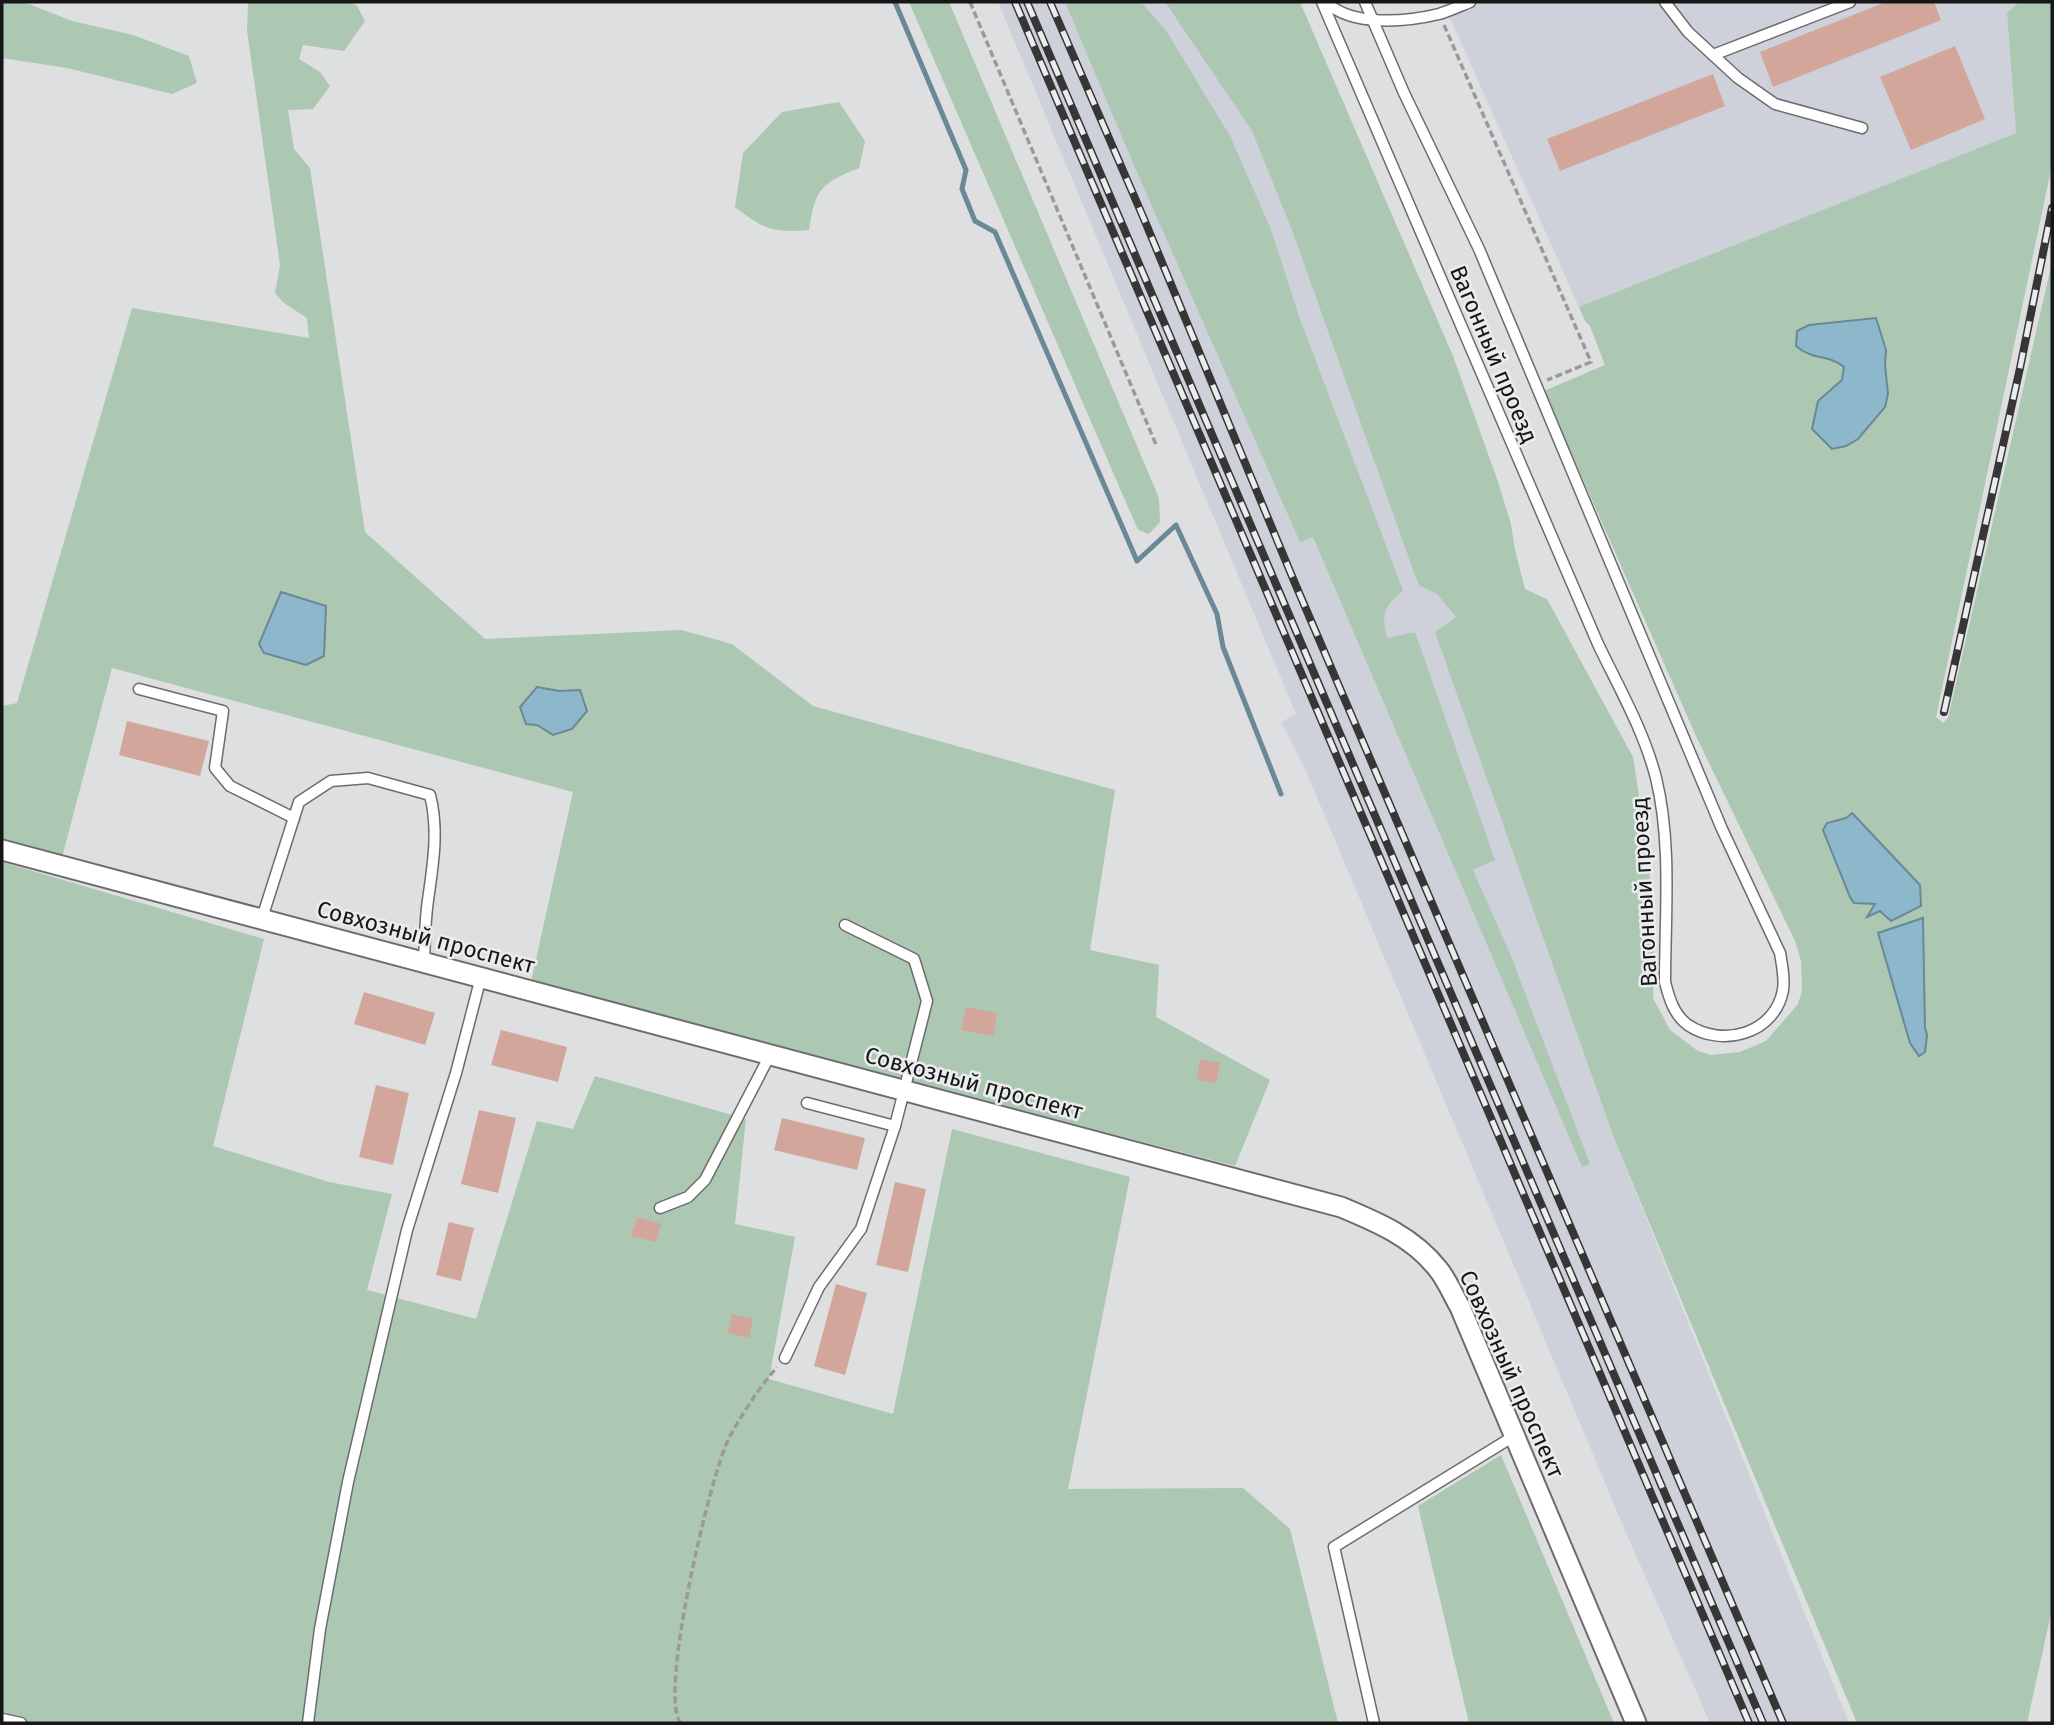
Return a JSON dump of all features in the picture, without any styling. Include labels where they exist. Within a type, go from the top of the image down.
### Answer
[{"type":"street","name":"Совхозный проспект","points":[[2,850],[1341,1207],[1380,1223],[1415,1244],[1439,1270],[1460,1307],[1636,1723]]},
{"type":"lane","points":[[1324,2],[1334,9],[1373,20],[1439,14],[1470,2]]},
{"type":"lane","name":"Вагонный проезд","points":[[1324,2],[1593,632],[1647,748],[1656,779],[1663,821],[1665,982],[1671,1004],[1686,1024],[1705,1033],[1726,1038],[1742,1035],[1774,1012],[1783,992],[1784,975],[1780,953],[1723,829],[1479,249],[1404,93],[1365,2]]},
{"type":"lane","points":[[1665,2],[1688,32],[1738,78],[1775,104],[1862,128]]},
{"type":"lane","points":[[1713,55],[1850,2]]},
{"type":"lane","points":[[139,689],[223,711],[215,768],[230,786],[294,818]]},
{"type":"lane","points":[[262,918],[299,802],[331,781],[368,778],[430,795],[434,811],[435,861],[428,901],[424,961]]},
{"type":"lane","points":[[785,1358],[819,1287],[861,1229],[895,1126],[927,1001],[914,959],[845,925]]},
{"type":"lane","points":[[308,1723],[320,1629],[348,1482],[407,1230],[456,1073],[481,977]]},
{"type":"lane","points":[[660,1208],[688,1197],[705,1180],[770,1055]]},
{"type":"lane","points":[[807,1103],[895,1126]]},
{"type":"lane","points":[[1374,1723],[1334,1547],[1514,1436]]},
{"type":"lane","points":[[2,1719],[21,1723]]},
{"type":"path","points":[[970,2],[1157,447]]},
{"type":"path","points":[[1439,14],[1591,362],[1535,385]]},
{"type":"path","points":[[681,1723],[677,1720],[673,1702],[687,1591],[709,1498],[728,1440],[767,1379],[785,1358]]},
{"type":"shaded area","points":[[998,2],[1165,2],[1252,131],[1293,233],[1448,570],[1614,1138],[1849,1723],[1710,1723],[1624,1528],[1306,771],[1281,722],[1296,714]]},
{"type":"shaded area","points":[[1443,2],[2019,2],[2007,13],[2016,133],[1579,307]]},
{"type":"green space","points":[[2,2],[24,2],[72,21],[133,35],[189,56],[197,83],[172,94],[67,68],[2,58]]},
{"type":"green space","points":[[248,2],[351,2],[357,6],[365,21],[344,51],[303,45],[299,59],[320,72],[330,86],[313,109],[288,110],[294,149],[310,168],[365,532],[485,639],[681,630],[732,644],[813,706],[1115,790],[1090,950],[1159,965],[1156,1017],[1270,1080],[1235,1166],[531,982],[573,792],[112,668],[61,861],[2,845],[2,706],[17,703],[132,308],[309,338],[307,318],[284,303],[275,293],[280,265],[247,30]]},
{"type":"green space","points":[[909,2],[949,2],[1159,498],[1160,522],[1149,534],[1138,530]]},
{"type":"green space","points":[[1065,2],[1141,2],[1167,32],[1230,136],[1270,227],[1301,322],[1403,590],[1392,601],[1384,616],[1387,638],[1415,632],[1495,860],[1473,870],[1511,956],[1590,1164],[1582,1167],[1313,537],[1300,542]]},
{"type":"green space","points":[[1165,2],[1300,2],[1453,356],[1511,524],[1525,589],[1547,599],[1633,757],[1648,854],[1654,942],[1653,998],[1670,1030],[1698,1051],[1711,1055],[1740,1052],[1766,1041],[1798,1004],[1802,991],[1801,961],[1795,941],[1696,736],[1544,391],[1605,365],[1590,326],[1579,307],[2016,133],[2007,13],[2019,2],[2052,2],[2052,165],[1936,717],[1943,723],[1948,718],[2052,262],[2052,1609],[2027,1723],[1857,1723],[1614,1138],[1435,632],[1456,617],[1437,594],[1420,586],[1415,575],[1293,233],[1252,131]],"holes":[[[1875,318],[1886,350],[1888,394],[1818,402],[1842,380],[1844,366],[1833,358],[1806,355],[1839,323]],[[1846,818],[1880,911],[1868,916],[1876,904],[1854,903],[1850,897],[1824,830],[1827,824]],[[1922,918],[1925,1028],[1914,1050],[1878,934]]]},
{"type":"green space","points":[[839,102],[865,141],[859,168],[836,178],[822,189],[814,205],[809,230],[786,231],[769,228],[735,207],[743,153],[782,112]]},
{"type":"green space","points":[[2,862],[264,939],[213,1146],[329,1182],[392,1194],[367,1290],[476,1319],[537,1121],[573,1129],[595,1076],[746,1119],[735,1224],[795,1237],[769,1379],[893,1414],[952,1129],[1130,1177],[1068,1489],[1243,1488],[1290,1529],[1338,1723],[2,1723]]},
{"type":"green space","points":[[1501,1455],[1614,1723],[1469,1723],[1418,1506]]},
{"type":"water","points":[[1876,318],[1886,350],[1888,394],[1885,407],[1858,439],[1846,446],[1832,449],[1812,429],[1818,401],[1842,380],[1844,367],[1802,351],[1796,346],[1797,331],[1809,325]]},
{"type":"water","points":[[281,592],[326,606],[324,656],[306,665],[264,653],[259,644]]},
{"type":"water","points":[[537,687],[559,691],[580,690],[587,711],[572,729],[553,735],[537,725],[526,724],[520,707]]},
{"type":"water","points":[[1852,813],[1920,885],[1921,906],[1891,921],[1880,911],[1867,917],[1875,904],[1854,903],[1823,830],[1827,823],[1846,818]]},
{"type":"water","points":[[1923,918],[1927,1035],[1925,1052],[1919,1056],[1910,1043],[1878,933]]},
{"type":"building","points":[[1886,2],[1934,2],[1941,20],[1773,87],[1760,52]]},
{"type":"building","points":[[1955,46],[1985,119],[1911,150],[1880,77]]},
{"type":"building","points":[[1713,74],[1725,106],[1560,171],[1547,139]]},
{"type":"building","points":[[127,721],[209,741],[200,776],[119,755]]},
{"type":"building","points":[[364,992],[435,1013],[425,1045],[354,1024]]},
{"type":"building","points":[[966,1007],[997,1013],[993,1036],[961,1030]]},
{"type":"building","points":[[501,1030],[567,1047],[558,1082],[491,1065]]},
{"type":"building","points":[[1200,1059],[1220,1063],[1216,1083],[1197,1080]]},
{"type":"building","points":[[376,1085],[409,1093],[393,1165],[359,1157]]},
{"type":"building","points":[[479,1110],[516,1118],[498,1193],[461,1184]]},
{"type":"building","points":[[782,1118],[865,1138],[857,1170],[774,1150]]},
{"type":"building","points":[[895,1182],[926,1189],[908,1272],[876,1265]]},
{"type":"building","points":[[637,1217],[661,1224],[656,1242],[631,1236]]},
{"type":"building","points":[[449,1222],[474,1228],[461,1281],[436,1275]]},
{"type":"building","points":[[836,1284],[867,1293],[845,1375],[814,1366]]},
{"type":"building","points":[[732,1314],[753,1319],[749,1338],[728,1333]]},
{"type":"waterway","points":[[895,2],[966,170],[962,189],[975,221],[995,232],[1137,561],[1176,525],[1217,614],[1223,647],[1281,794]]},
{"type":"railway","points":[[1015,2],[1749,1723]]},
{"type":"railway","points":[[1027,2],[1763,1723]]},
{"type":"railway","points":[[1050,2],[1144,219],[1294,581],[1783,1723]]},
{"type":"railway","points":[[1944,712],[2020,368],[2052,208]]}]
